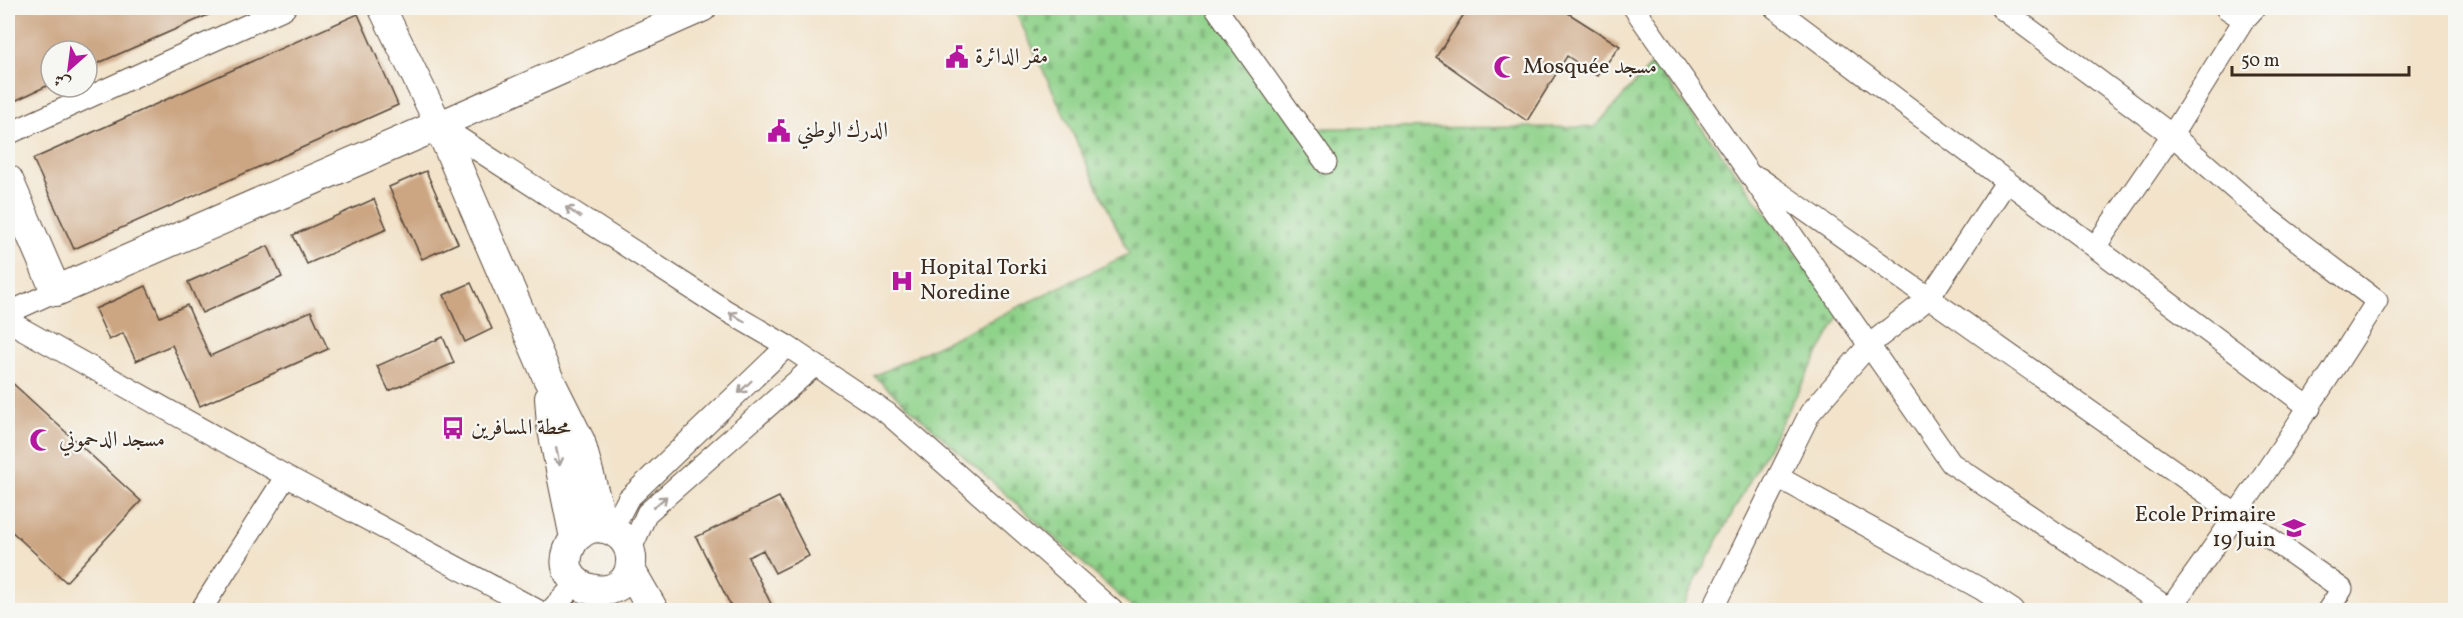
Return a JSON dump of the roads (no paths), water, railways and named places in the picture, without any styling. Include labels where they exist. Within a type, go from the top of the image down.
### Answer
[{"type":"main road","points":[[8,180],[56,291],[440,125],[548,378],[580,442],[619,545],[653,610]]},
{"type":"main road","points":[[548,378],[552,425],[575,538]]},
{"type":"main road","points":[[588,529],[619,545],[619,585],[591,595],[570,573],[567,553],[575,538],[588,529]]},
{"type":"street","points":[[8,134],[285,8]]},
{"type":"street","points":[[382,8],[440,125],[724,310],[787,346],[887,414],[1112,610]]},
{"type":"street","points":[[440,125],[704,8]]},
{"type":"street","points":[[1216,8],[1326,163]]},
{"type":"street","points":[[1634,8],[1951,463],[2170,610],[2238,516],[2310,408],[2377,301],[2269,219],[2172,135],[2001,8]]},
{"type":"street","points":[[1775,8],[2310,408]]},
{"type":"street","points":[[2095,247],[2172,135],[2249,14],[2226,8]]},
{"type":"street","points":[[1746,170],[2342,589],[2328,610]]},
{"type":"street","points":[[1712,610],[1810,413],[1869,345],[1929,298],[2007,181]]},
{"type":"street","points":[[8,313],[56,291]]},
{"type":"street","points":[[8,321],[286,476],[537,610]]},
{"type":"street","points":[[619,545],[628,499],[787,346]]},
{"type":"street","points":[[619,545],[647,513],[815,365]]},
{"type":"street","points":[[201,610],[286,476]]},
{"type":"street","points":[[1778,477],[1981,589],[2013,610]]},
{"type":"street","points":[[552,610],[591,595]]},
{"type":"place","name":"مقر الدائرة","points":[[957,57]]},
{"type":"place","name":"Mosquée مسجد","points":[[1505,67]]},
{"type":"place","name":"الدرك الوطني","points":[[779,131]]},
{"type":"place","name":"Hopital Torki Noredine","points":[[902,281]]},
{"type":"place","name":"محطة المسافرين","points":[[453,428]]},
{"type":"place","name":"مسجد الدحموني","points":[[41,440]]},
{"type":"place","name":"Ecole Primaire 19 Juin","points":[[2294,528]]}]
